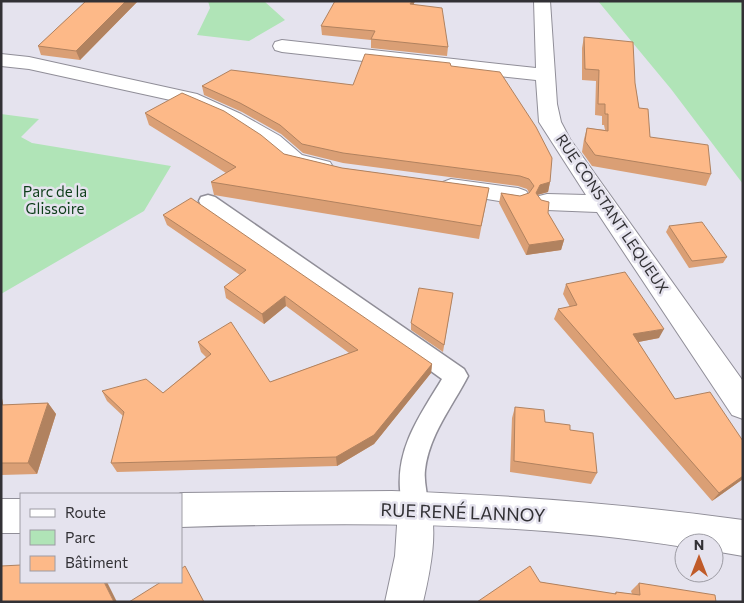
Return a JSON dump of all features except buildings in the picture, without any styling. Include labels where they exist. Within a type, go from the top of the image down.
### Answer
[{"type":"street","name":"RUE CONSTANT LEQUEUX","points":[[542,1],[547,104],[550,122],[560,140],[743,406]]},
{"type":"street","points":[[282,46],[546,75]]},
{"type":"street","points":[[1,60],[30,63],[190,98],[234,118],[272,141],[294,160],[344,172]]},
{"type":"street","points":[[432,184],[518,196]]},
{"type":"street","points":[[547,202],[604,204]]},
{"type":"street","name":"RUE RENÉ LANNOY","points":[[182,510],[280,507],[415,510],[583,518],[743,538]]},
{"type":"street","points":[[404,602],[410,581],[415,547],[415,510]]},
{"type":"street","points":[[1,516],[20,516]]},
{"type":"lane","points":[[208,200],[456,376],[420,438],[412,471],[415,510]]},
{"type":"green space","points":[[208,1],[264,1],[285,20],[249,41],[197,35],[210,8]]},
{"type":"green space","points":[[598,1],[743,1],[743,184],[671,89]]},
{"type":"green space","name":"Parc de la Glissoire","points":[[1,114],[39,119],[21,137],[32,143],[171,166],[144,211],[1,294]]}]
